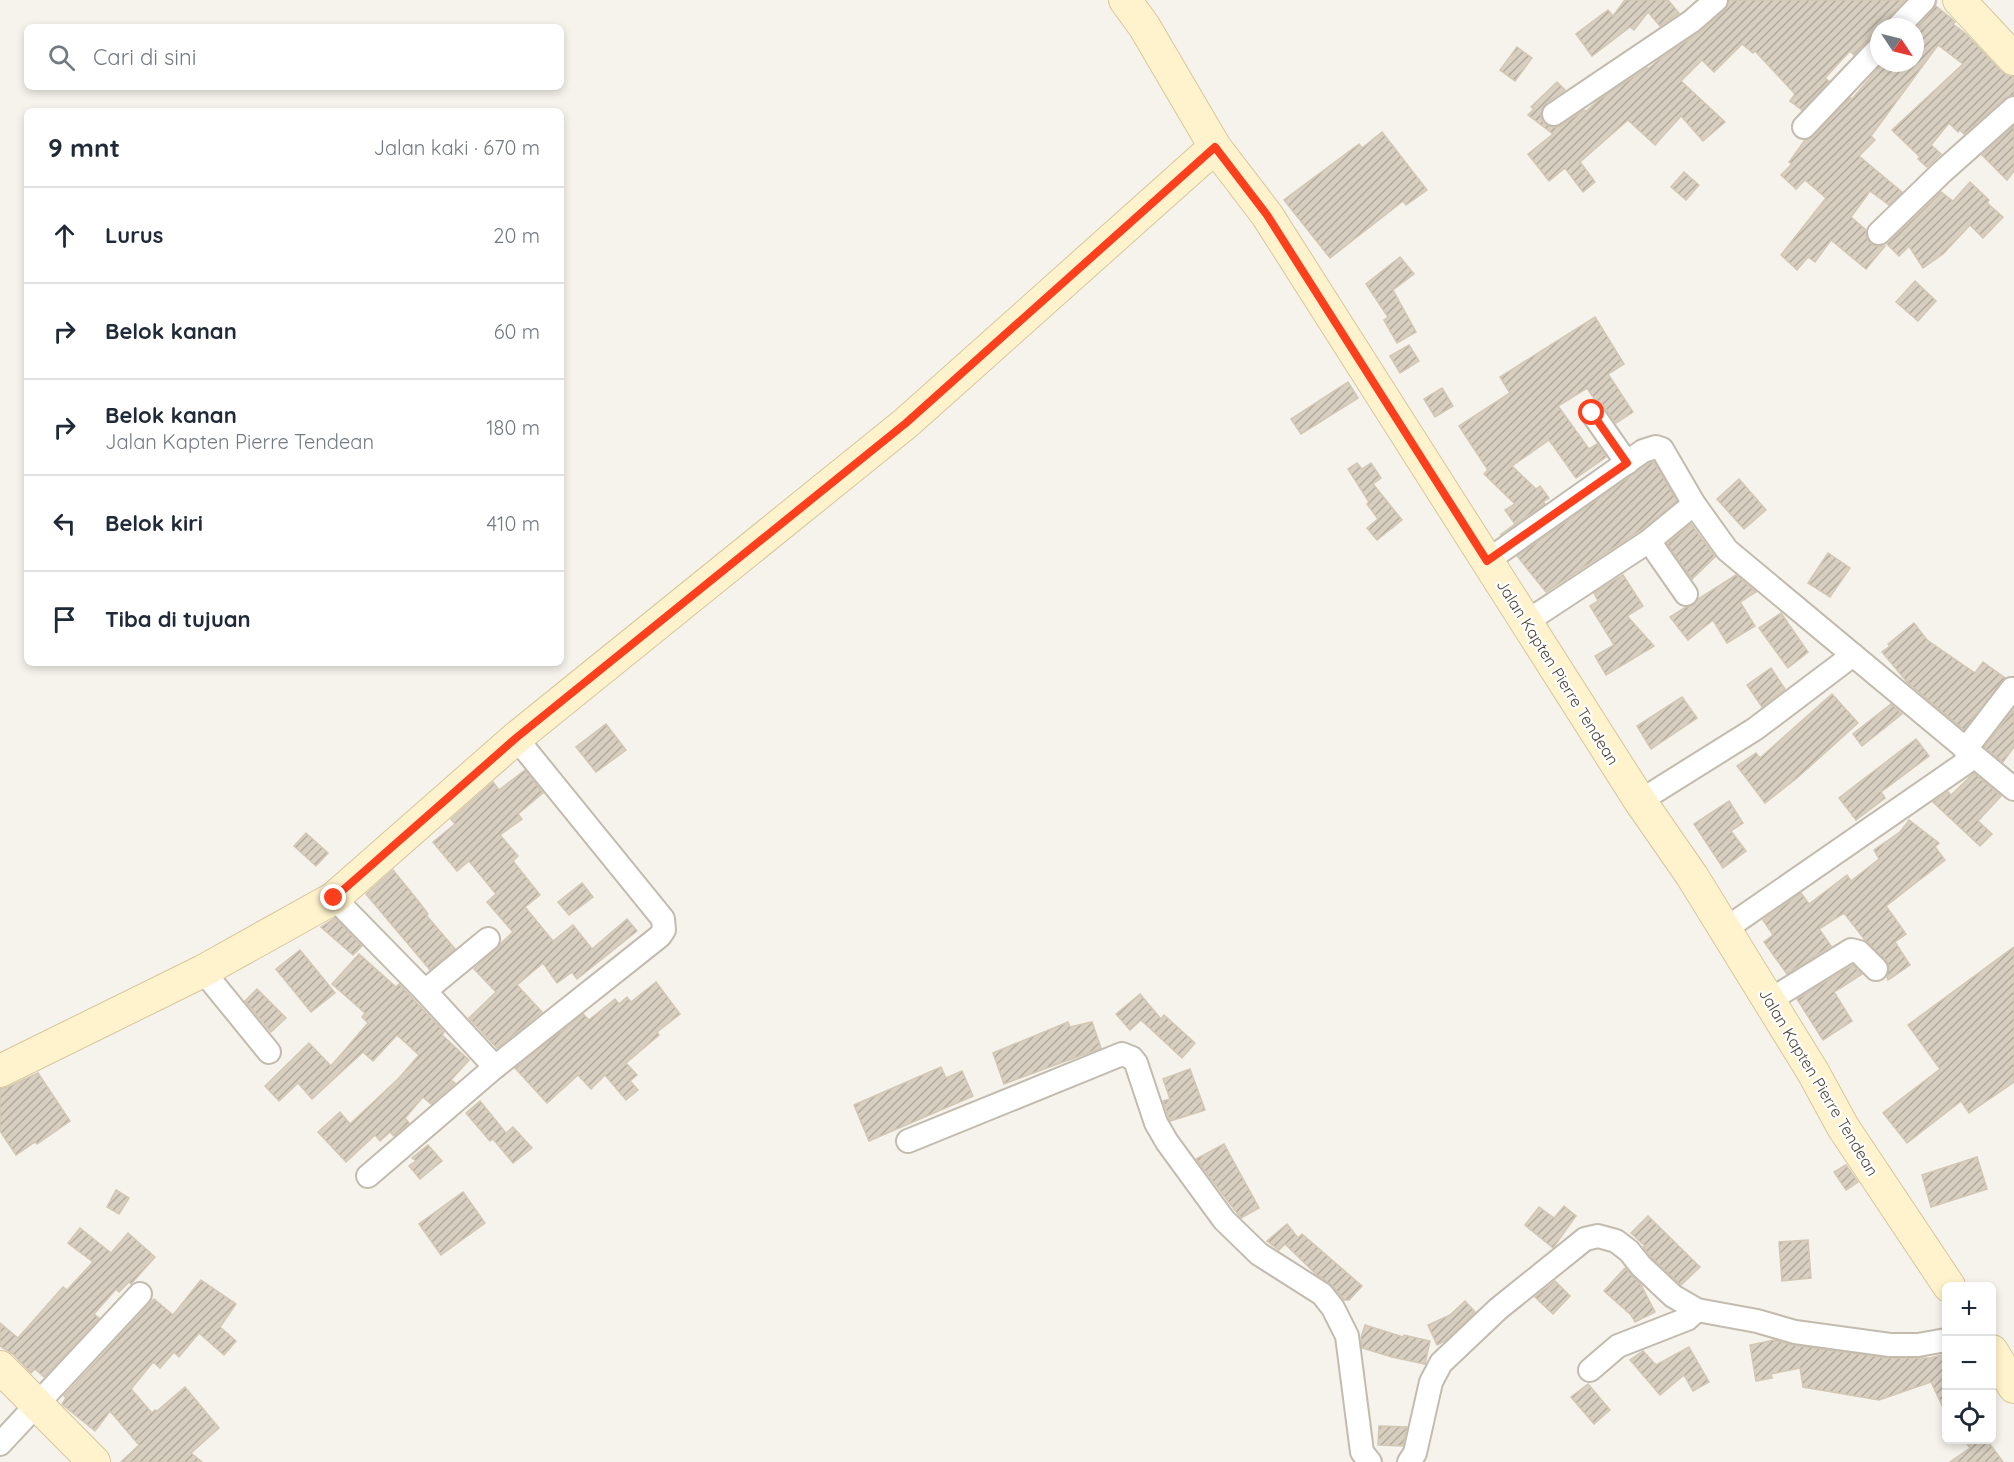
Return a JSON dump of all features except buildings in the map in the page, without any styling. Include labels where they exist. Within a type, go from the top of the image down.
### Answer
[{"type":"street","name":"Jalan Kapten Pierre Tendean","points":[[1125,0],[1144,26],[1215,147],[1267,215],[1640,801],[1692,876],[1770,1000],[1843,1127],[1946,1282]]},
{"type":"street","points":[[1554,114],[1692,21],[1716,0]]},
{"type":"street","points":[[1907,18],[1924,0]]},
{"type":"street","points":[[1959,0],[2014,59]]},
{"type":"street","points":[[1804,127],[1870,57]]},
{"type":"street","points":[[1879,233],[1942,172],[2014,108]]},
{"type":"street","points":[[0,1071],[203,971],[334,898],[516,738],[906,423],[1215,147]]},
{"type":"street","points":[[1592,413],[1627,463]]},
{"type":"street","points":[[1487,561],[1650,448],[1662,449],[1694,504],[1727,550],[2014,789]]},
{"type":"street","points":[[1526,622],[1649,541],[1694,504]]},
{"type":"street","points":[[1649,541],[1686,594]]},
{"type":"street","points":[[1640,801],[1755,729],[1852,655]]},
{"type":"street","points":[[1724,930],[1970,753],[2012,689]]},
{"type":"street","points":[[368,1176],[495,1067],[660,936],[664,930],[663,919],[516,738]]},
{"type":"street","points":[[334,898],[495,1067]]},
{"type":"street","points":[[425,991],[488,939]]},
{"type":"street","points":[[1770,1000],[1851,950],[1859,952],[1876,969]]},
{"type":"street","points":[[203,971],[269,1052]]},
{"type":"street","points":[[908,1142],[1122,1054],[1132,1058],[1136,1063],[1156,1123],[1167,1142],[1224,1220],[1259,1254],[1322,1294],[1333,1308],[1347,1336],[1362,1452],[1370,1462]]},
{"type":"street","points":[[1409,1462],[1415,1453],[1431,1382],[1441,1363],[1498,1309],[1584,1239],[1598,1236],[1622,1244],[1673,1296],[1697,1310],[1756,1321],[1795,1332],[1890,1345],[1918,1345],[1942,1341]]},
{"type":"street","points":[[0,1444],[140,1294]]},
{"type":"street","points":[[1590,1370],[1617,1346],[1688,1319],[1697,1310]]},
{"type":"street","points":[[1996,1358],[2014,1387]]},
{"type":"street","points":[[0,1367],[94,1462]]},
{"type":"route","points":[[334,898],[516,738],[906,423],[1215,147],[1267,215],[1487,561],[1627,463],[1592,413]]}]
